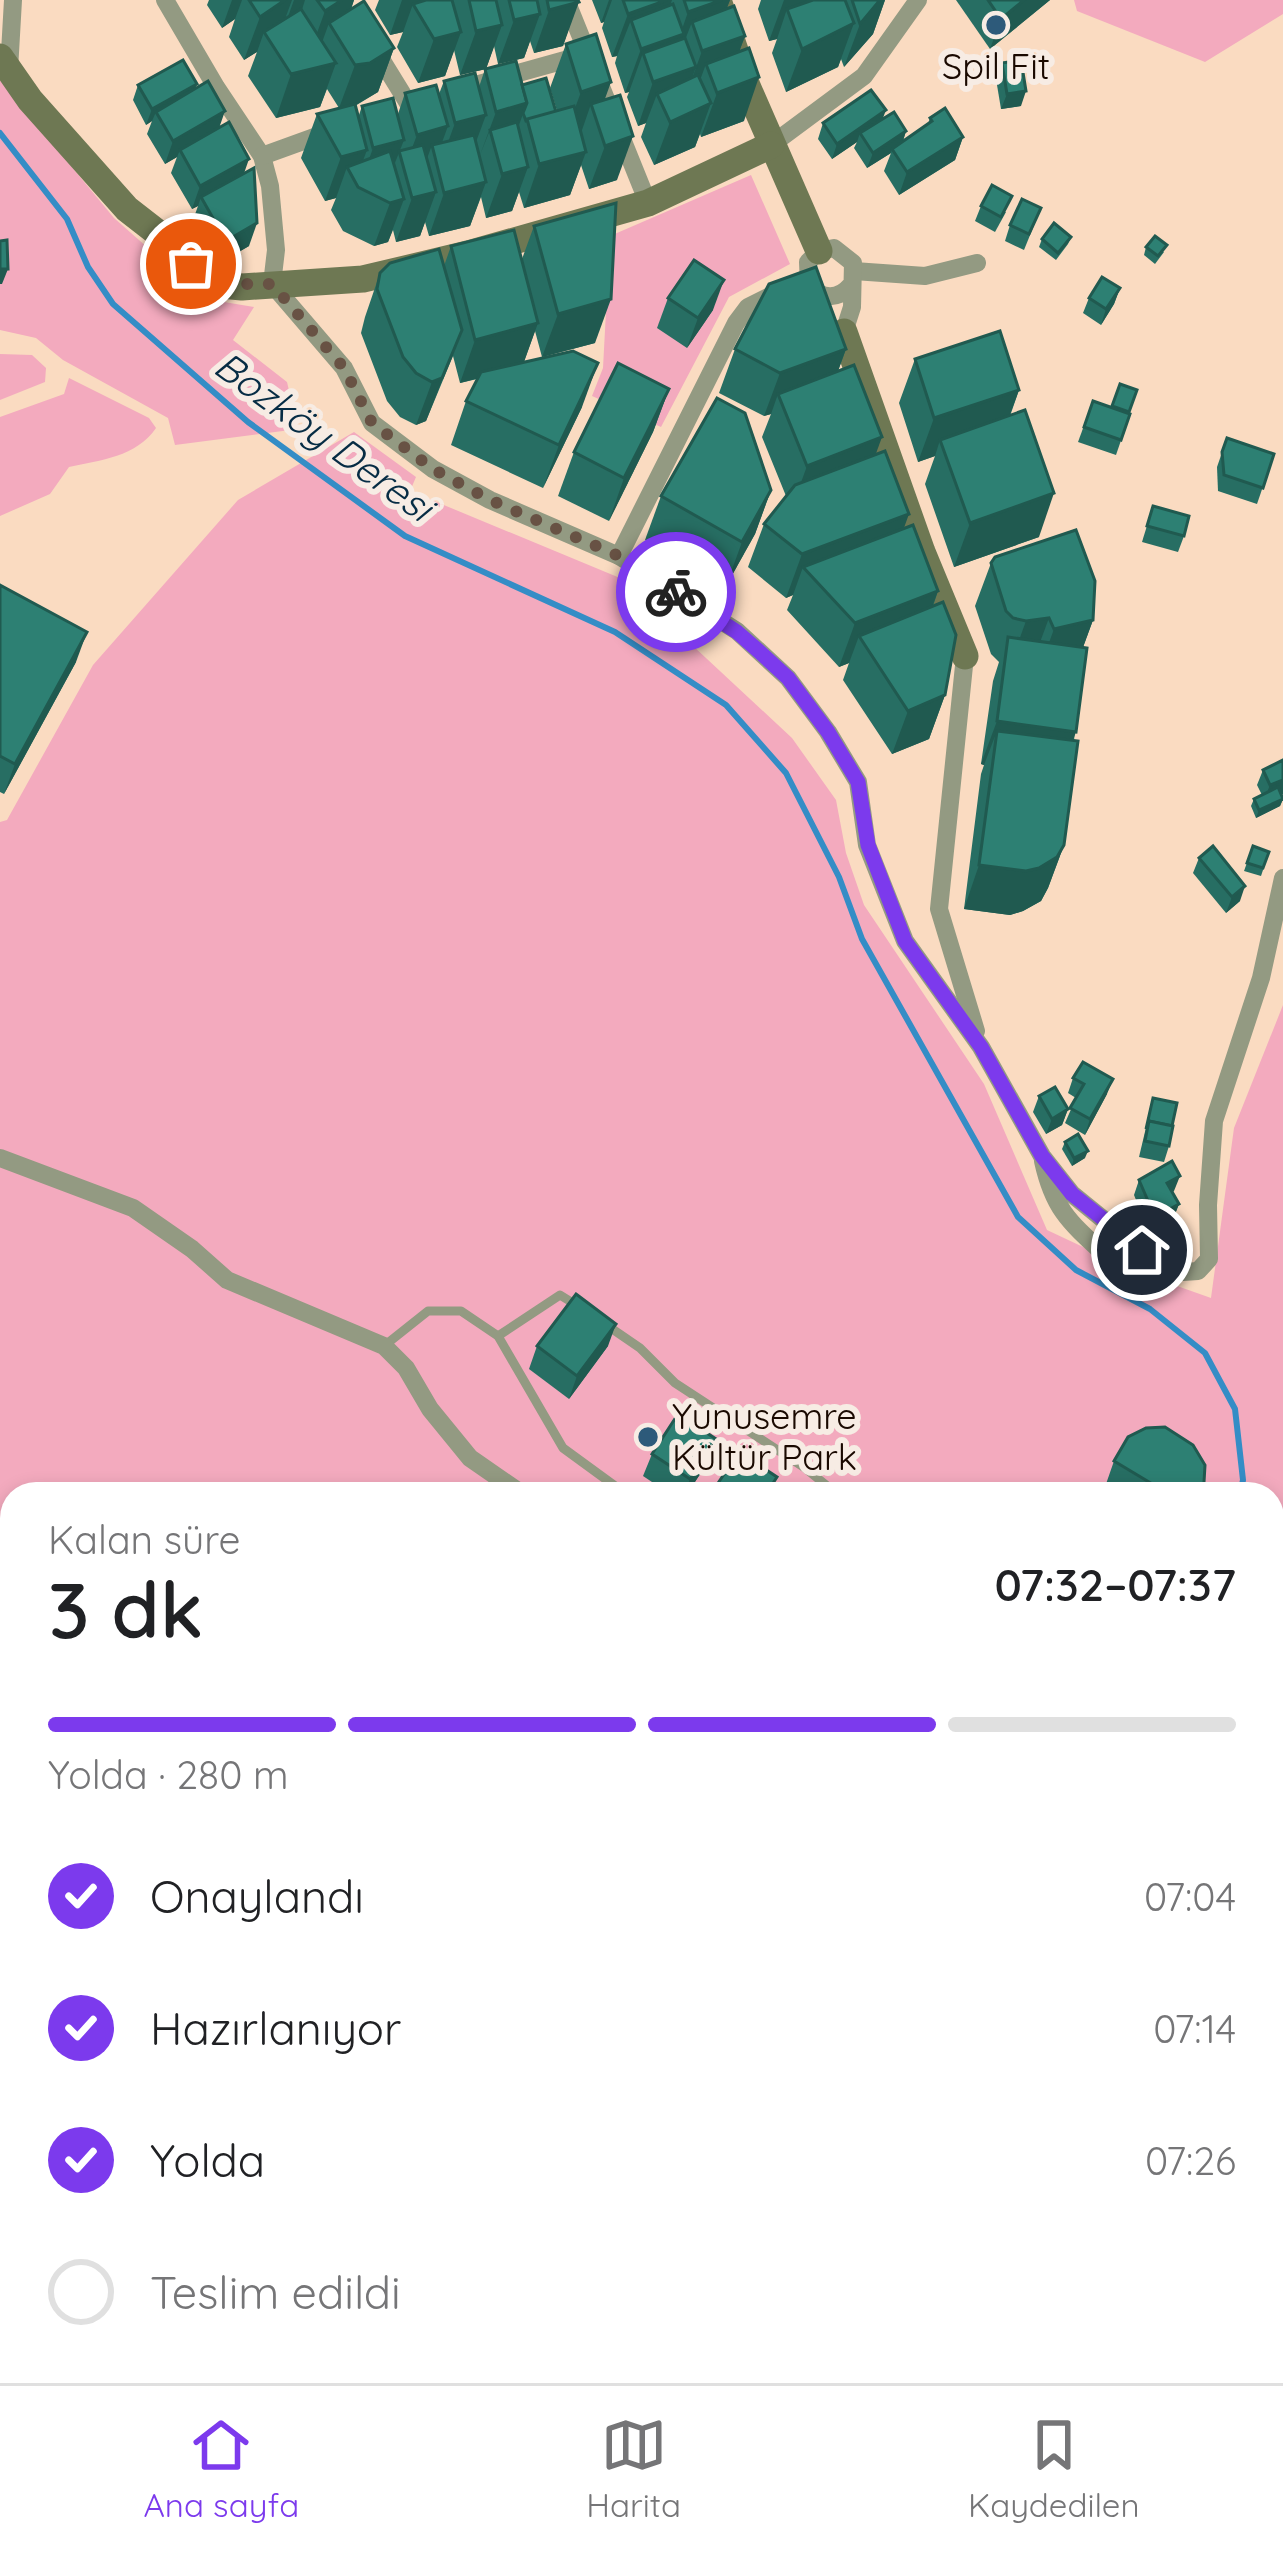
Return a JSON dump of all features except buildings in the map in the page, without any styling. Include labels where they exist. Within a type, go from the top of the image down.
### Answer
[{"type":"street","points":[[14,0],[4,64],[127,209],[172,244],[210,284],[363,279],[583,225],[648,203],[771,145],[864,76],[918,0]]},
{"type":"street","points":[[165,0],[262,156],[276,250],[272,284],[344,368],[372,423],[433,469],[490,500],[619,556],[737,632],[788,678],[858,782],[868,845],[905,941],[981,1047],[1042,1156],[1072,1194],[1142,1250],[1184,1272],[1198,1271],[1209,1259],[1214,1120],[1261,978],[1283,878]]},
{"type":"street","points":[[566,0],[648,203]]},
{"type":"street","points":[[718,0],[771,145],[819,251]]},
{"type":"street","points":[[895,0],[903,22]]},
{"type":"street","points":[[366,34],[408,103]]},
{"type":"street","points":[[387,111],[588,54]]},
{"type":"street","points":[[262,156],[345,126]]},
{"type":"street","points":[[844,332],[852,307],[852,278],[842,251],[819,251],[808,262],[806,278],[815,292],[830,297],[922,552],[965,656],[939,909],[981,1047]]},
{"type":"street","points":[[830,297],[852,278],[925,276],[977,263]]},
{"type":"street","points":[[619,556],[736,323],[748,307],[806,278]]},
{"type":"street","points":[[1042,1156],[1049,1192],[1066,1220],[1102,1252]]},
{"type":"street","points":[[0,1158],[133,1208],[227,1280],[384,1346],[406,1368],[430,1409],[470,1458],[505,1482]]},
{"type":"lane","points":[[498,1336],[560,1294],[640,1348],[675,1383],[822,1482]]},
{"type":"lane","points":[[384,1346],[428,1311],[461,1311],[498,1336],[563,1448],[610,1482]]},
{"type":"shaded area","points":[[1074,0],[1283,0],[1283,14],[1205,62],[1077,11]]},
{"type":"shaded area","points":[[0,80],[114,218],[206,299],[254,307],[233,340],[287,382],[298,429],[175,445],[168,418],[63,360],[36,338],[0,330]]},
{"type":"shaded area","points":[[751,175],[790,264],[729,297],[661,427],[592,396],[603,368],[610,236]]},
{"type":"shaded area","points":[[0,354],[32,355],[46,368],[45,382],[0,400]]},
{"type":"shaded area","points":[[69,378],[149,418],[156,428],[128,451],[69,467],[50,494],[0,516],[0,417],[64,394]]},
{"type":"shaded area","points":[[354,432],[416,477],[410,491],[620,578],[792,738],[836,800],[846,853],[864,905],[984,1084],[1047,1230],[1132,1270],[1211,1298],[1234,1128],[1283,1005],[1283,1482],[0,1482],[0,822],[7,820],[93,665],[238,500]]},
{"type":"waterway","name":"Bozköy Deresi","points":[[0,133],[67,219],[88,267],[113,304],[248,422],[405,536],[615,632],[726,705],[786,773],[839,877],[862,939],[1018,1217],[1076,1270],[1150,1309],[1205,1353],[1235,1409],[1243,1482]]},
{"type":"way so far","points":[[191,264],[210,284],[272,284],[344,368],[372,423],[433,469],[490,500],[619,556],[676,592]]},
{"type":"place","name":"Spil Fit","points":[[996,25]]},
{"type":"place","name":"Yunusemre Kültür Park","points":[[648,1437]]},
{"type":"route","points":[[676,592],[737,632],[788,678],[828,732],[858,782],[868,845],[905,941],[981,1047],[1042,1156],[1072,1194],[1142,1250]]}]
